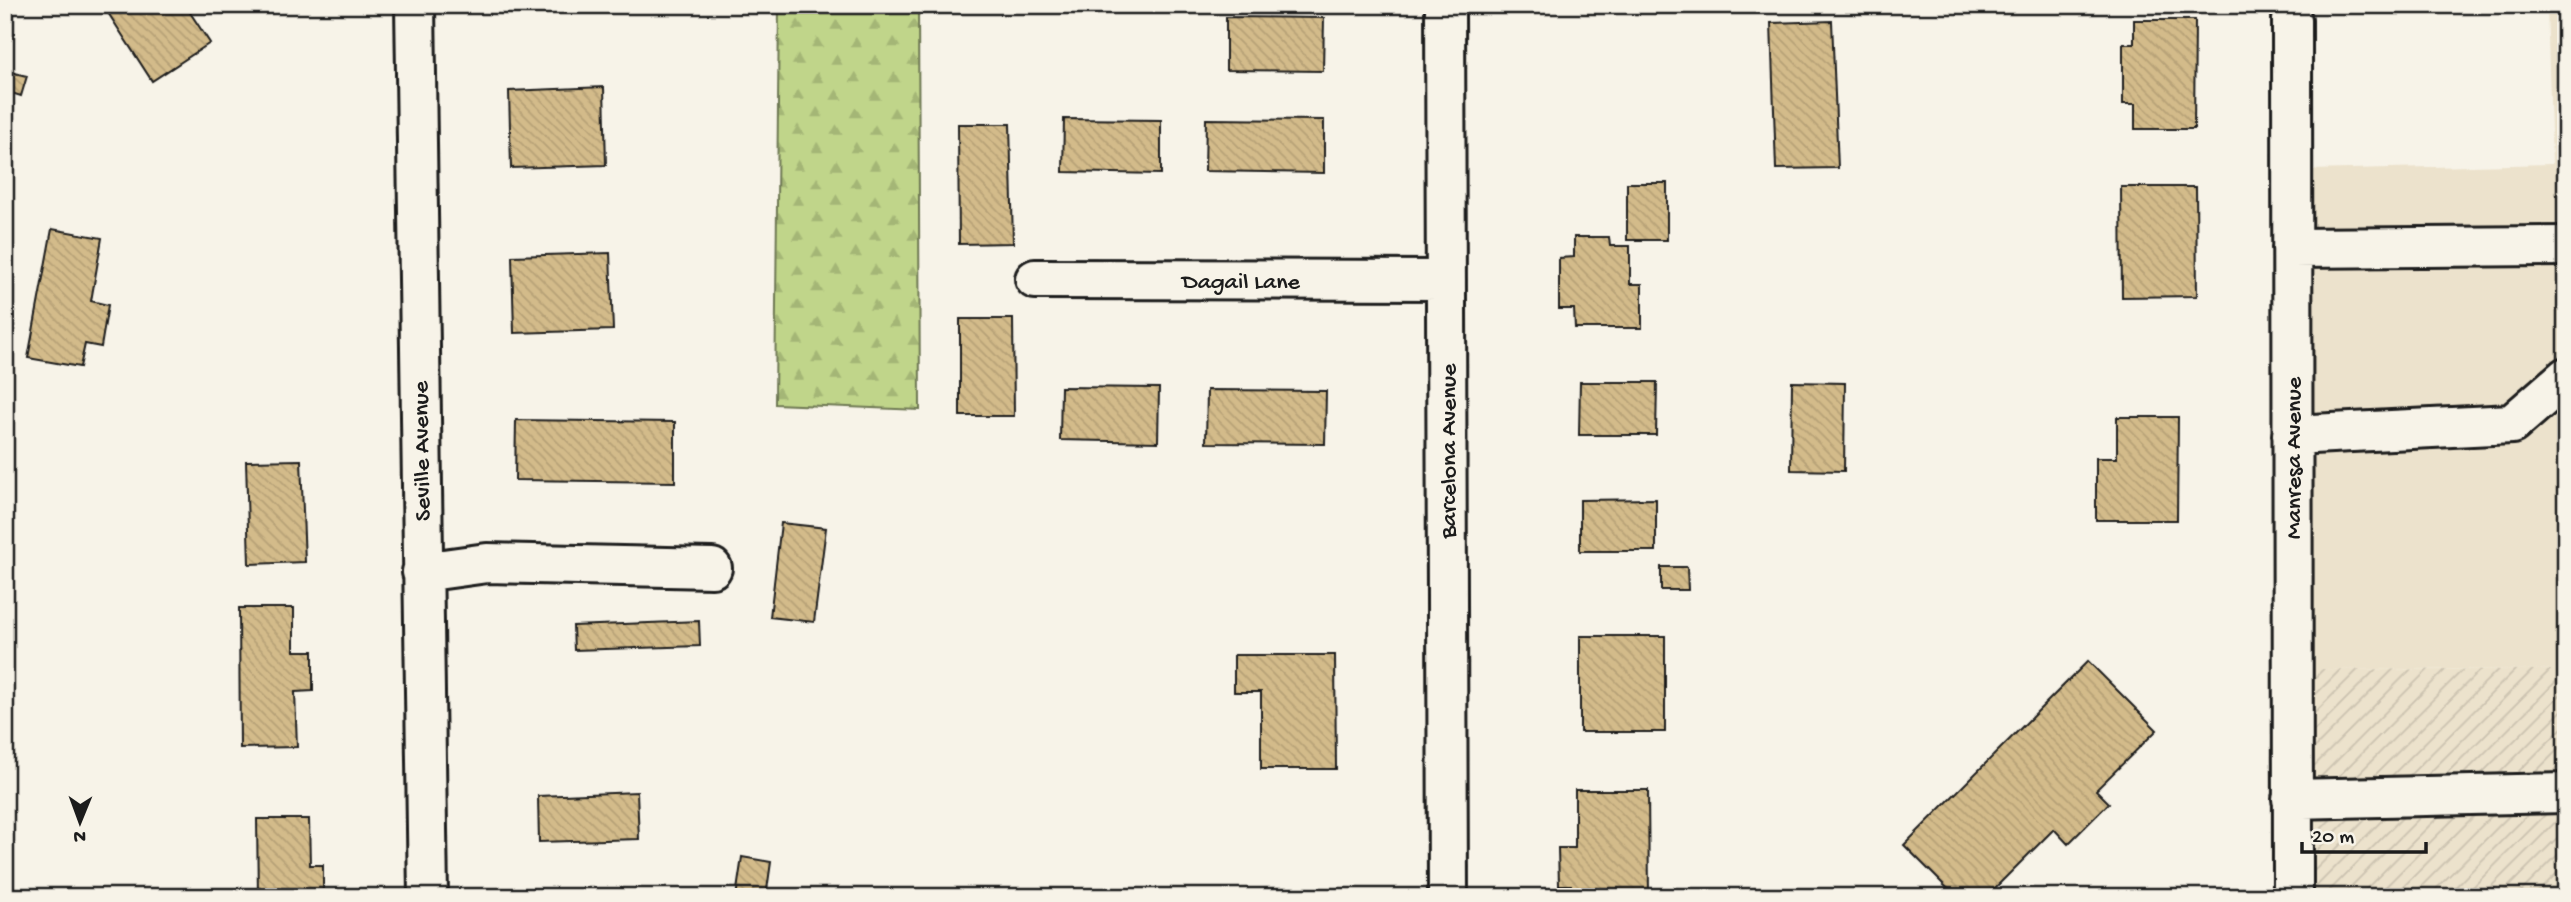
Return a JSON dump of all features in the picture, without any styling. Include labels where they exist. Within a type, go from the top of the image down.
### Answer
[{"type":"street","name":"Seville Avenue","points":[[415,5],[428,897]]},
{"type":"street","name":"Barcelona Avenue","points":[[1445,5],[1448,897]]},
{"type":"street","name":"Manresa Avenue","points":[[2292,20],[2292,897]]},
{"type":"street","points":[[2292,248],[2566,246]]},
{"type":"street","name":"Dagail Lane","points":[[1035,279],[1446,280]]},
{"type":"street","points":[[2292,435],[2512,424],[2566,377]]},
{"type":"street","points":[[422,572],[487,563],[712,568]]},
{"type":"street","points":[[2292,799],[2566,793]]},
{"type":"shaded area","points":[[2547,5],[2566,5],[2566,670],[2314,669],[2310,170],[2552,164]]},
{"type":"shaded area","points":[[2314,669],[2566,670],[2566,897],[2311,897]]},
{"type":"green space","points":[[779,5],[918,5],[920,410],[775,404]]},
{"type":"building","points":[[103,5],[185,5],[210,43],[152,81]]},
{"type":"building","points":[[1226,17],[1324,18],[1323,71],[1226,70]]},
{"type":"building","points":[[2134,20],[2195,20],[2194,129],[2135,129],[2135,104],[2123,104],[2123,44],[2134,44]]},
{"type":"building","points":[[1832,21],[1838,168],[1776,169],[1771,23]]},
{"type":"building","points":[[5,71],[27,76],[21,96],[5,91]]},
{"type":"building","points":[[604,87],[606,165],[511,168],[509,91]]},
{"type":"building","points":[[1064,119],[1161,120],[1161,174],[1063,172]]},
{"type":"building","points":[[1206,119],[1324,120],[1324,173],[1205,171]]},
{"type":"building","points":[[958,124],[1010,124],[1013,243],[959,244]]},
{"type":"building","points":[[1627,183],[1667,183],[1667,240],[1627,240]]},
{"type":"building","points":[[2121,187],[2196,187],[2197,296],[2122,297]]},
{"type":"building","points":[[52,229],[102,238],[91,301],[108,305],[101,347],[85,344],[80,367],[28,358]]},
{"type":"building","points":[[1574,237],[1609,237],[1610,246],[1630,246],[1630,284],[1642,284],[1642,328],[1575,328],[1574,309],[1559,309],[1559,258],[1574,257]]},
{"type":"building","points":[[610,253],[613,330],[514,333],[512,256]]},
{"type":"building","points":[[960,319],[1013,319],[1014,416],[960,416]]},
{"type":"building","points":[[1580,382],[1657,382],[1656,435],[1579,435]]},
{"type":"building","points":[[1792,382],[1845,383],[1844,471],[1791,470]]},
{"type":"building","points":[[1061,387],[1159,388],[1158,442],[1060,440]]},
{"type":"building","points":[[1207,390],[1326,391],[1325,444],[1206,443]]},
{"type":"building","points":[[2117,417],[2178,417],[2177,520],[2096,520],[2096,458],[2117,458]]},
{"type":"building","points":[[516,420],[675,422],[675,482],[515,480]]},
{"type":"building","points":[[301,460],[305,562],[249,564],[246,461]]},
{"type":"building","points":[[1656,499],[1656,551],[1580,551],[1580,500]]},
{"type":"building","points":[[781,523],[826,528],[814,622],[770,617]]},
{"type":"building","points":[[1661,567],[1687,567],[1688,590],[1661,590]]},
{"type":"building","points":[[239,608],[294,608],[294,651],[313,651],[313,691],[295,692],[297,747],[240,748]]},
{"type":"building","points":[[699,621],[700,646],[574,650],[573,626]]},
{"type":"building","points":[[1580,636],[1665,636],[1665,732],[1580,732]]},
{"type":"building","points":[[1234,655],[1335,655],[1336,769],[1261,769],[1261,692],[1234,692]]},
{"type":"building","points":[[2088,661],[2157,730],[2096,790],[2109,803],[2068,844],[2054,829],[1986,897],[1956,897],[1904,845]]},
{"type":"building","points":[[1575,790],[1648,790],[1649,897],[1571,897],[1571,885],[1559,885],[1558,848],[1575,848]]},
{"type":"building","points":[[637,792],[639,839],[539,842],[538,796]]},
{"type":"building","points":[[257,819],[309,819],[310,865],[323,865],[323,893],[310,893],[310,897],[258,897]]},
{"type":"building","points":[[742,857],[771,862],[766,897],[736,897]]}]
